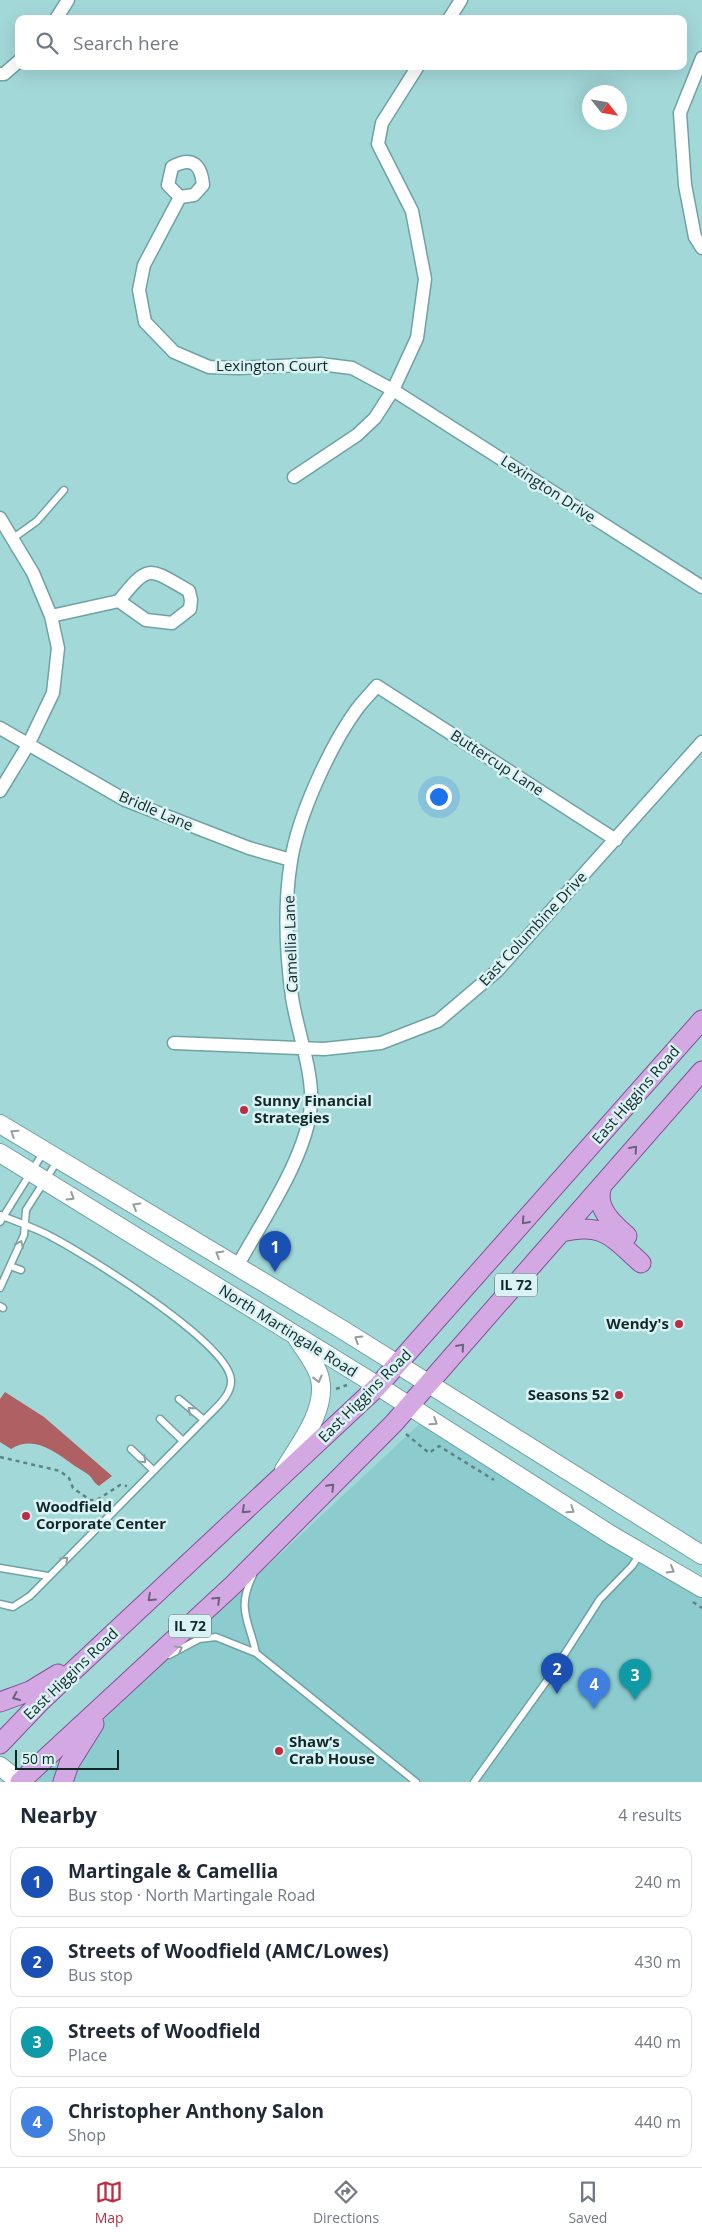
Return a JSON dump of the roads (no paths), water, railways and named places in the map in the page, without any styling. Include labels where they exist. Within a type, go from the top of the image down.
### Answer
[{"type":"main road","name":"East Higgins Road","points":[[0,1744],[41,1701],[399,1365],[702,1020]]},
{"type":"main road","name":"IL 72","points":[[20,1782],[138,1674],[261,1557],[409,1406],[702,1071]]},
{"type":"main road","points":[[562,1232],[579,1228],[604,1232],[645,1258],[610,1221],[602,1206],[600,1193],[602,1186]]},
{"type":"main road","points":[[0,1702],[30,1691],[89,1656]]},
{"type":"main road","points":[[63,1782],[69,1764],[84,1737],[117,1692]]},
{"type":"street","points":[[59,15],[68,0]]},
{"type":"street","points":[[452,15],[461,0]]},
{"type":"street","points":[[702,58],[680,113],[685,185],[695,237],[702,248]]},
{"type":"street","points":[[2,74],[15,63]]},
{"type":"street","points":[[294,477],[357,435],[375,418],[394,390],[417,338],[426,279],[412,211],[378,144],[382,123],[415,70]]},
{"type":"street","name":"Lexington Court","points":[[180,196],[144,265],[139,290],[146,322],[174,352],[209,367],[238,368],[320,364],[352,368],[394,390]]},
{"type":"street","name":"Lexington Drive","points":[[394,390],[702,588]]},
{"type":"street","points":[[0,518],[32,573],[51,616],[58,648],[53,693],[28,745],[2,784]]},
{"type":"street","points":[[51,616],[119,602],[137,578],[149,573],[156,573],[189,591],[191,600],[190,609],[172,623],[146,620],[119,602]]},
{"type":"street","name":"Buttercup Lane","points":[[377,686],[616,840]]},
{"type":"street","name":"Camellia Lane","points":[[238,1265],[286,1178],[308,1126],[311,1103],[309,1076],[296,1023],[289,976],[287,918],[291,860],[301,821],[334,747],[357,709],[377,686]]},
{"type":"street","name":"Bridle Lane","points":[[0,728],[125,800],[249,848],[291,860]]},
{"type":"street","name":"East Columbine Drive","points":[[174,1043],[324,1049],[381,1043],[438,1021],[498,972],[702,742]]},
{"type":"street","name":"North Martingale Road","points":[[0,1124],[51,1156],[238,1265],[702,1555]]},
{"type":"street","name":"North Martingale Road","points":[[0,1153],[378,1386],[640,1553],[702,1588]]},
{"type":"street","points":[[278,1480],[311,1424],[320,1396],[320,1378],[296,1336]]},
{"type":"street","points":[[0,1766],[20,1782]]},
{"type":"lane","points":[[12,539],[37,521],[64,490]]},
{"type":"lane","points":[[0,1604],[13,1606],[30,1596],[204,1420],[226,1396],[230,1388],[231,1379],[228,1370],[216,1355],[184,1326],[137,1289],[101,1265],[51,1236],[24,1224],[1,1217],[38,1176],[51,1156]]},
{"type":"lane","points":[[0,1288],[24,1235],[26,1210],[38,1176],[51,1156]]},
{"type":"lane","points":[[10,1266],[21,1270]]},
{"type":"lane","points":[[179,1399],[204,1420]]},
{"type":"lane","points":[[160,1419],[183,1441]]},
{"type":"lane","points":[[131,1449],[154,1471]]},
{"type":"lane","points":[[474,1782],[554,1672],[600,1599],[632,1566],[640,1553]]},
{"type":"lane","points":[[256,1653],[244,1613],[250,1582],[261,1557]]},
{"type":"lane","points":[[0,1568],[48,1576]]},
{"type":"lane","points":[[138,1674],[199,1639],[216,1637],[256,1653],[416,1782]]},
{"type":"place","name":"Sunny Financial Strategies","points":[[244,1110]]},
{"type":"place","name":"Martingale & Camellia","points":[[275,1272]]},
{"type":"place","name":"Wendy's","points":[[679,1324]]},
{"type":"place","name":"Seasons 52","points":[[619,1395]]},
{"type":"place","name":"Woodfield Corporate Center","points":[[26,1516]]},
{"type":"place","name":"Streets of Woodfield (AMC/Lowes)","points":[[557,1694]]},
{"type":"place","name":"Streets of Woodfield","points":[[635,1700]]},
{"type":"place","name":"Christopher Anthony Salon","points":[[594,1709]]},
{"type":"place","name":"Shaw‘s Crab House","points":[[279,1751]]}]
